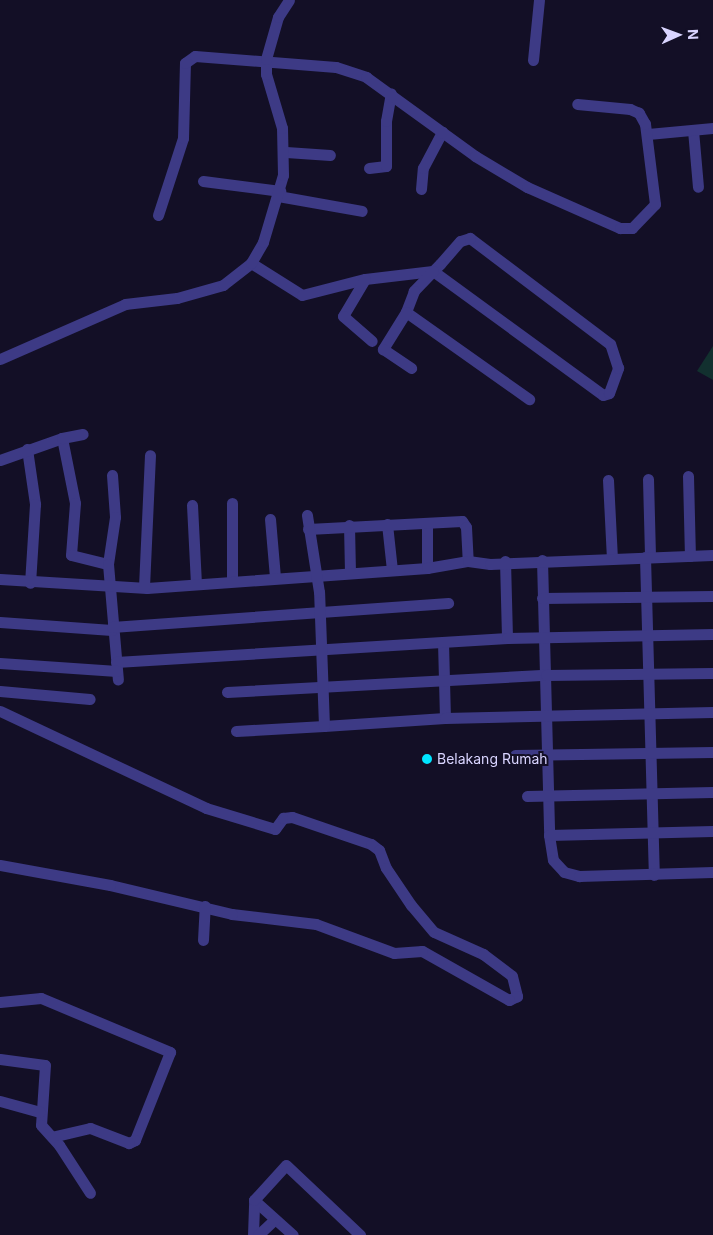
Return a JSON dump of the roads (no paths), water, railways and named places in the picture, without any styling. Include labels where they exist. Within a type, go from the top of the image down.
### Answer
[{"type":"street","points":[[0,359],[125,304],[177,298],[223,285],[251,264],[263,242],[279,193],[286,152],[266,74],[266,59],[278,17],[289,0]]},
{"type":"street","points":[[532,60],[539,0]]},
{"type":"street","points":[[158,215],[183,138],[185,63],[195,56],[266,59],[336,67],[366,77],[391,93],[442,132],[527,187],[626,230],[655,204],[648,134],[639,113],[630,109],[578,104]]},
{"type":"street","points":[[369,168],[386,166],[386,121],[391,93]]},
{"type":"street","points":[[648,134],[713,128]]},
{"type":"street","points":[[693,130],[698,187]]},
{"type":"street","points":[[421,190],[423,168],[442,132]]},
{"type":"street","points":[[286,152],[330,155]]},
{"type":"street","points":[[203,181],[279,193],[362,211]]},
{"type":"street","points":[[251,264],[302,295],[365,279],[433,271],[603,396],[616,384],[618,368],[610,344],[482,244],[465,238],[433,271],[407,302],[406,312],[383,349],[411,368]]},
{"type":"street","points":[[365,279],[343,316],[372,341]]},
{"type":"street","points":[[406,312],[530,399]]},
{"type":"street","points":[[0,460],[62,438],[83,434]]},
{"type":"street","points":[[62,438],[75,503],[72,558],[108,564]]},
{"type":"street","points":[[27,449],[35,504],[30,583]]},
{"type":"street","points":[[144,588],[150,454]]},
{"type":"street","points":[[112,475],[114,517],[108,564],[108,585],[117,671]]},
{"type":"street","points":[[688,476],[690,556]]},
{"type":"street","points":[[648,479],[646,598],[654,875]]},
{"type":"street","points":[[608,480],[612,558]]},
{"type":"street","points":[[232,503],[232,580]]},
{"type":"street","points":[[192,505],[196,583]]},
{"type":"street","points":[[307,515],[320,610],[323,648],[324,726]]},
{"type":"street","points":[[270,519],[275,577]]},
{"type":"street","points":[[308,529],[349,525],[462,522],[466,528],[468,561]]},
{"type":"street","points":[[427,523],[427,568]]},
{"type":"street","points":[[387,524],[392,570]]},
{"type":"street","points":[[349,525],[350,572]]},
{"type":"street","points":[[0,579],[30,583],[144,588],[232,580],[427,568],[468,561],[713,555]]},
{"type":"street","points":[[505,560],[507,638]]},
{"type":"street","points":[[542,560],[550,796],[549,853],[564,872],[579,876],[713,872]]},
{"type":"street","points":[[542,598],[713,596]]},
{"type":"street","points":[[0,622],[112,628],[320,610],[448,603]]},
{"type":"street","points":[[0,663],[117,671],[323,648],[507,638],[713,634]]},
{"type":"street","points":[[443,642],[445,718]]},
{"type":"street","points":[[227,692],[546,675],[713,673]]},
{"type":"street","points":[[0,691],[90,698]]},
{"type":"street","points":[[0,711],[206,808],[275,829],[283,818],[292,817],[371,844],[379,850],[386,868],[411,906],[434,932],[483,954],[512,976],[517,996],[509,1000],[422,951],[394,953],[316,924],[232,914],[205,906],[0,865]]},
{"type":"street","points":[[236,731],[445,718],[713,712]]},
{"type":"street","points":[[515,755],[713,752]]},
{"type":"street","points":[[527,796],[713,792]]},
{"type":"street","points":[[549,835],[713,831]]},
{"type":"street","points":[[203,940],[205,906]]},
{"type":"street","points":[[0,1002],[35,997],[55,1002],[170,1052],[135,1140],[129,1142],[90,1128],[52,1137]]},
{"type":"street","points":[[0,1059],[45,1064],[40,1112],[41,1125],[52,1137],[90,1193]]},
{"type":"street","points":[[0,1101],[40,1112]]},
{"type":"street","points":[[253,1235],[254,1200],[286,1164],[360,1235]]},
{"type":"street","points":[[254,1200],[293,1235]]},
{"type":"street","points":[[258,1235],[275,1219]]},
{"type":"place","name":"Belakang Rumah","points":[[427,759]]}]
